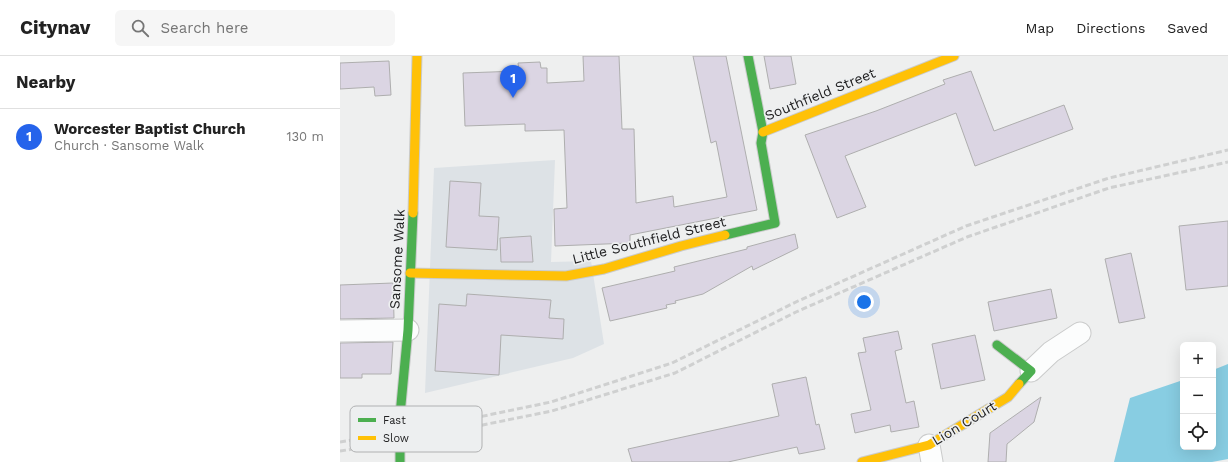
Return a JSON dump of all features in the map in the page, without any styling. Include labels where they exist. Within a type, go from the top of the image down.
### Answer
[{"type":"street","name":"Sansome Walk","points":[[401,406],[408,330],[413,216],[417,56]]},
{"type":"street","points":[[748,56],[764,132]]},
{"type":"street","name":"Southfield Street","points":[[764,132],[954,56]]},
{"type":"street","name":"Little Southfield Street","points":[[410,274],[566,276],[604,269],[681,246],[775,223],[761,143],[764,132]]},
{"type":"street","points":[[340,331],[408,330]]},
{"type":"street","name":"Lion Court","points":[[862,462],[931,454],[1008,396],[1050,352],[1080,333]]},
{"type":"street","points":[[997,345],[1031,371]]},
{"type":"shaded area","points":[[555,160],[551,262],[591,261],[604,344],[573,358],[425,393],[434,168]]},
{"type":"water","points":[[1228,364],[1228,459],[1212,462],[1114,462],[1130,398],[1180,381],[1180,450],[1216,450],[1216,369]]},
{"type":"building","points":[[583,56],[619,56],[622,129],[634,129],[636,203],[673,196],[674,207],[727,197],[716,141],[711,143],[693,56],[726,56],[757,210],[630,235],[630,243],[555,246],[554,209],[567,208],[564,130],[525,131],[525,124],[465,126],[463,73],[519,71],[518,63],[540,62],[541,68],[547,68],[547,83],[584,81]]},
{"type":"building","points":[[764,56],[791,56],[796,84],[770,89]]},
{"type":"building","points":[[389,61],[391,95],[375,96],[374,87],[340,89],[340,63]]},
{"type":"building","points":[[971,71],[994,131],[1064,105],[1073,129],[975,166],[956,113],[845,156],[866,207],[837,218],[805,135],[876,111],[945,84],[943,80]]},
{"type":"building","points":[[450,181],[481,183],[479,216],[499,217],[497,250],[446,247]]},
{"type":"building","points":[[1228,221],[1228,286],[1186,290],[1179,226]]},
{"type":"building","points":[[795,234],[798,248],[753,270],[752,266],[703,294],[675,301],[676,303],[666,305],[667,308],[610,321],[602,288],[675,271],[674,267],[747,249],[747,247]]},
{"type":"building","points":[[531,236],[533,262],[501,262],[500,238]]},
{"type":"building","points":[[1131,253],[1145,318],[1119,323],[1105,259]]},
{"type":"building","points":[[393,283],[394,318],[340,319],[340,285]]},
{"type":"building","points":[[1051,289],[1057,318],[994,331],[988,302]]},
{"type":"building","points":[[467,294],[551,300],[549,318],[564,319],[563,339],[501,335],[499,375],[435,371],[439,304],[466,306]]},
{"type":"building","points":[[898,331],[902,349],[895,351],[906,403],[914,401],[919,427],[891,432],[890,425],[855,433],[851,414],[871,410],[858,353],[866,352],[863,338]]},
{"type":"building","points":[[975,335],[985,380],[941,389],[932,344]]},
{"type":"building","points":[[393,342],[391,374],[362,374],[362,378],[340,378],[340,343]]},
{"type":"building","points":[[806,377],[816,425],[819,424],[825,449],[799,454],[797,447],[728,462],[632,462],[628,449],[779,416],[772,384]]},
{"type":"building","points":[[1041,397],[1034,422],[1007,444],[1006,462],[988,462],[990,433]]},
{"type":"railway","points":[[482,416],[551,402],[672,363],[798,301],[966,226],[1109,178],[1228,150]]},
{"type":"railway","points":[[482,425],[552,411],[675,373],[796,312],[967,237],[1109,188],[1228,162]]},
{"type":"railway","points":[[340,442],[350,440]]},
{"type":"railway","points":[[340,451],[350,450]]},
{"type":"traffic: fast","points":[[725,235],[775,223],[761,143],[763,132],[748,56]]},
{"type":"traffic: fast","points":[[401,406],[408,330],[413,213]]},
{"type":"traffic: fast","points":[[997,345],[1031,371],[1019,384]]},
{"type":"traffic: fast","points":[[400,452],[400,462]]},
{"type":"traffic: slow","points":[[413,213],[417,56]]},
{"type":"traffic: slow","points":[[763,132],[954,56]]},
{"type":"traffic: slow","points":[[410,273],[566,276],[604,269],[681,246],[725,235]]},
{"type":"traffic: slow","points":[[862,462],[929,445],[1008,397],[1019,384]]},
{"type":"place","name":"Worcester Baptist Church","points":[[513,98]]}]
